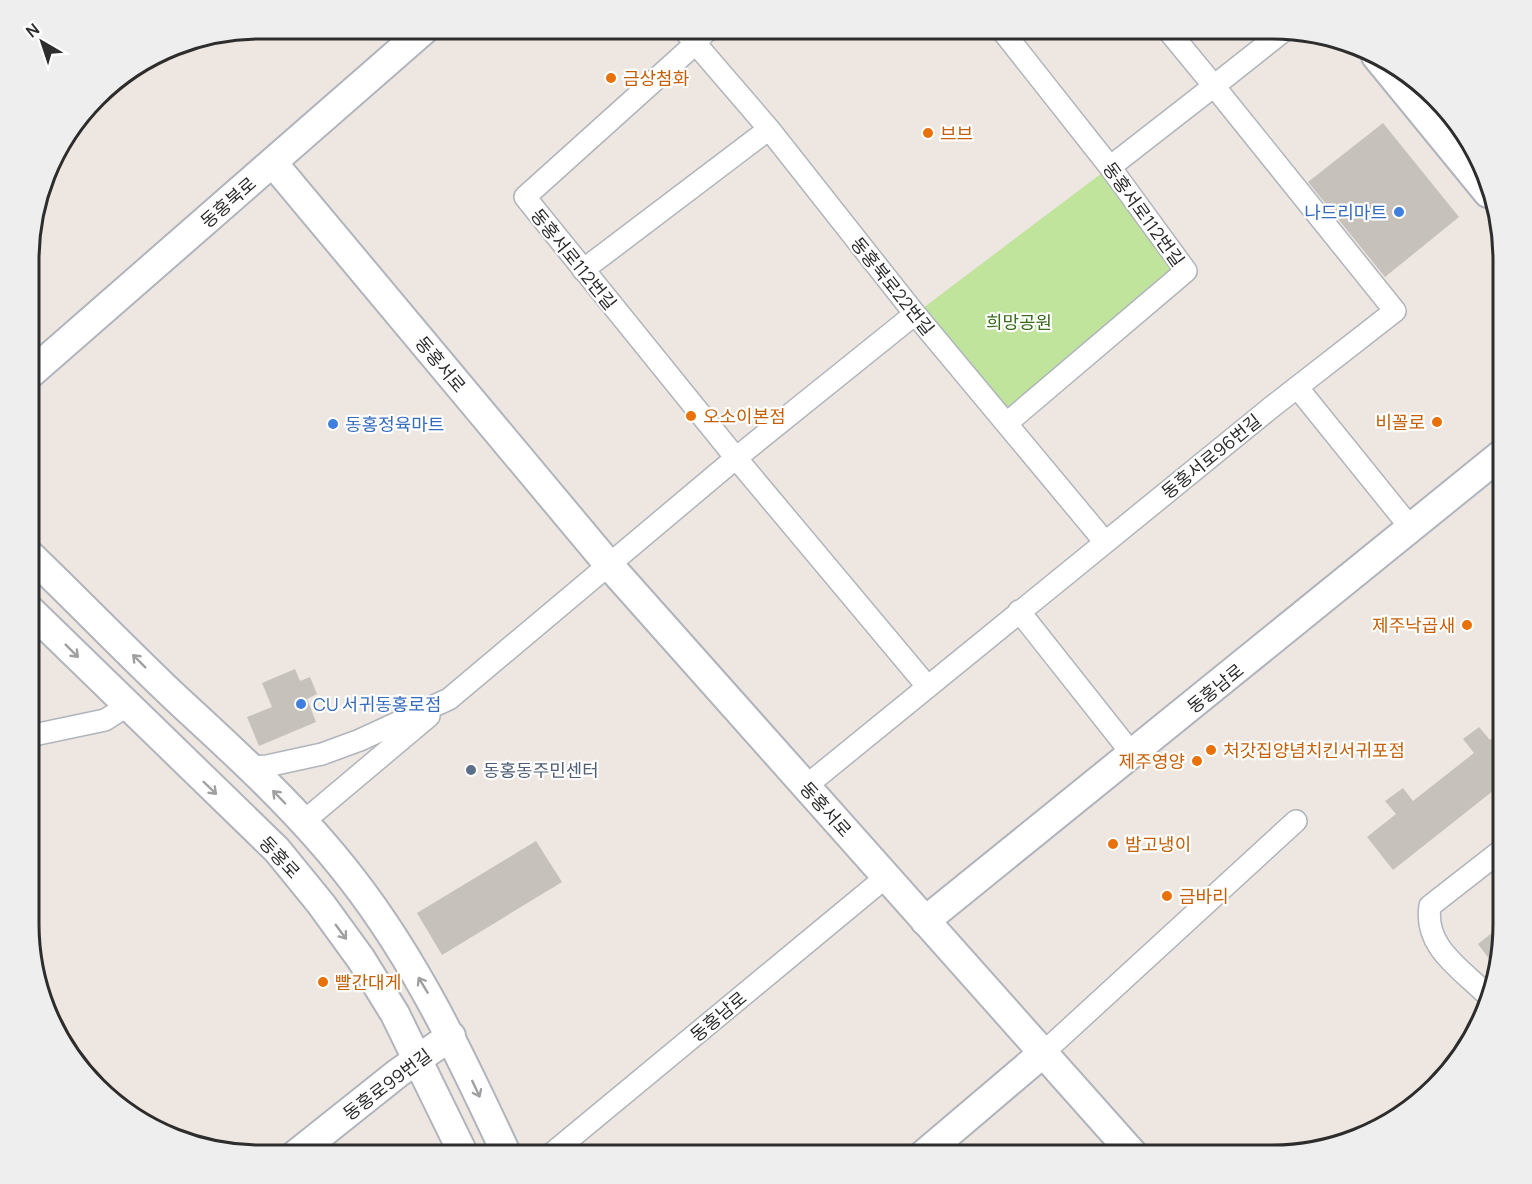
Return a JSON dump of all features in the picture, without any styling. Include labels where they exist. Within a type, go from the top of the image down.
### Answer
[{"type":"street","name":"동홍북로","points":[[39,366],[414,39]]},
{"type":"street","name":"동홍서로112번길","points":[[691,39],[525,197],[736,458]]},
{"type":"street","name":"동홍북로22번길","points":[[700,39],[915,314],[1105,542]]},
{"type":"street","name":"동홍서로112번길","points":[[1007,423],[1186,271],[1110,166],[1009,39]]},
{"type":"street","name":"동홍서로96번길","points":[[806,786],[1297,387],[1395,311],[1175,39]]},
{"type":"street","points":[[1110,166],[1273,39]]},
{"type":"street","points":[[1390,73],[1478,180]]},
{"type":"street","points":[[583,270],[769,129]]},
{"type":"street","name":"동홍서로","points":[[273,163],[609,566],[1125,1145]]},
{"type":"street","points":[[303,822],[736,458],[915,314]]},
{"type":"street","points":[[1297,387],[1410,527]]},
{"type":"street","points":[[736,458],[927,686]]},
{"type":"street","name":"동홍남로","points":[[926,921],[1493,461]]},
{"type":"street","points":[[39,564],[250,767],[303,822],[353,880],[393,937],[451,1036],[502,1145]]},
{"type":"street","points":[[1019,612],[1132,755]]},
{"type":"street","name":"동홍로","points":[[39,619],[276,850],[299,876],[361,959],[394,1014],[459,1145]]},
{"type":"street","points":[[250,767],[267,766],[322,754],[360,740],[449,699]]},
{"type":"street","points":[[39,734],[105,720],[127,706]]},
{"type":"street","points":[[934,1145],[1043,1053],[1296,821]]},
{"type":"street","points":[[1482,990],[1437,945],[1427,923],[1430,906],[1493,857]]},
{"type":"street","name":"동홍남로","points":[[562,1145],[886,877]]},
{"type":"street","name":"동홍로99번길","points":[[308,1145],[451,1036]]},
{"type":"green space","name":"희망공원","points":[[1110,167],[1186,271],[1007,423],[915,314]]},
{"type":"building","points":[[1383,123],[1459,217],[1385,277],[1308,182]]},
{"type":"building","points":[[295,669],[300,681],[310,677],[317,694],[307,699],[316,722],[259,746],[247,717],[272,707],[262,683]]},
{"type":"building","points":[[1479,727],[1490,740],[1493,738],[1493,791],[1393,870],[1367,837],[1396,814],[1385,801],[1403,788],[1413,801],[1474,753],[1463,739]]},
{"type":"building","points":[[536,841],[562,882],[442,955],[417,913]]},
{"type":"building","points":[[1493,932],[1490,960],[1478,944]]},
{"type":"place","name":"금상첨화","points":[[611,78]]},
{"type":"place","name":"브브","points":[[928,133]]},
{"type":"place","name":"나드리마트","points":[[1399,212]]},
{"type":"place","name":"오소이본점","points":[[691,416]]},
{"type":"place","name":"비꼴로","points":[[1437,422]]},
{"type":"place","name":"동홍정육마트","points":[[333,424]]},
{"type":"place","name":"제주낙곱새","points":[[1467,625]]},
{"type":"place","name":"CU 서귀동홍로점","points":[[301,704]]},
{"type":"place","name":"처갓집양념치킨서귀포점","points":[[1211,750]]},
{"type":"place","name":"제주영양","points":[[1197,761]]},
{"type":"place","name":"동홍동주민센터","points":[[471,770]]},
{"type":"place","name":"밤고냉이","points":[[1113,844]]},
{"type":"place","name":"금바리","points":[[1167,896]]},
{"type":"place","name":"빨간대게","points":[[323,982]]}]
